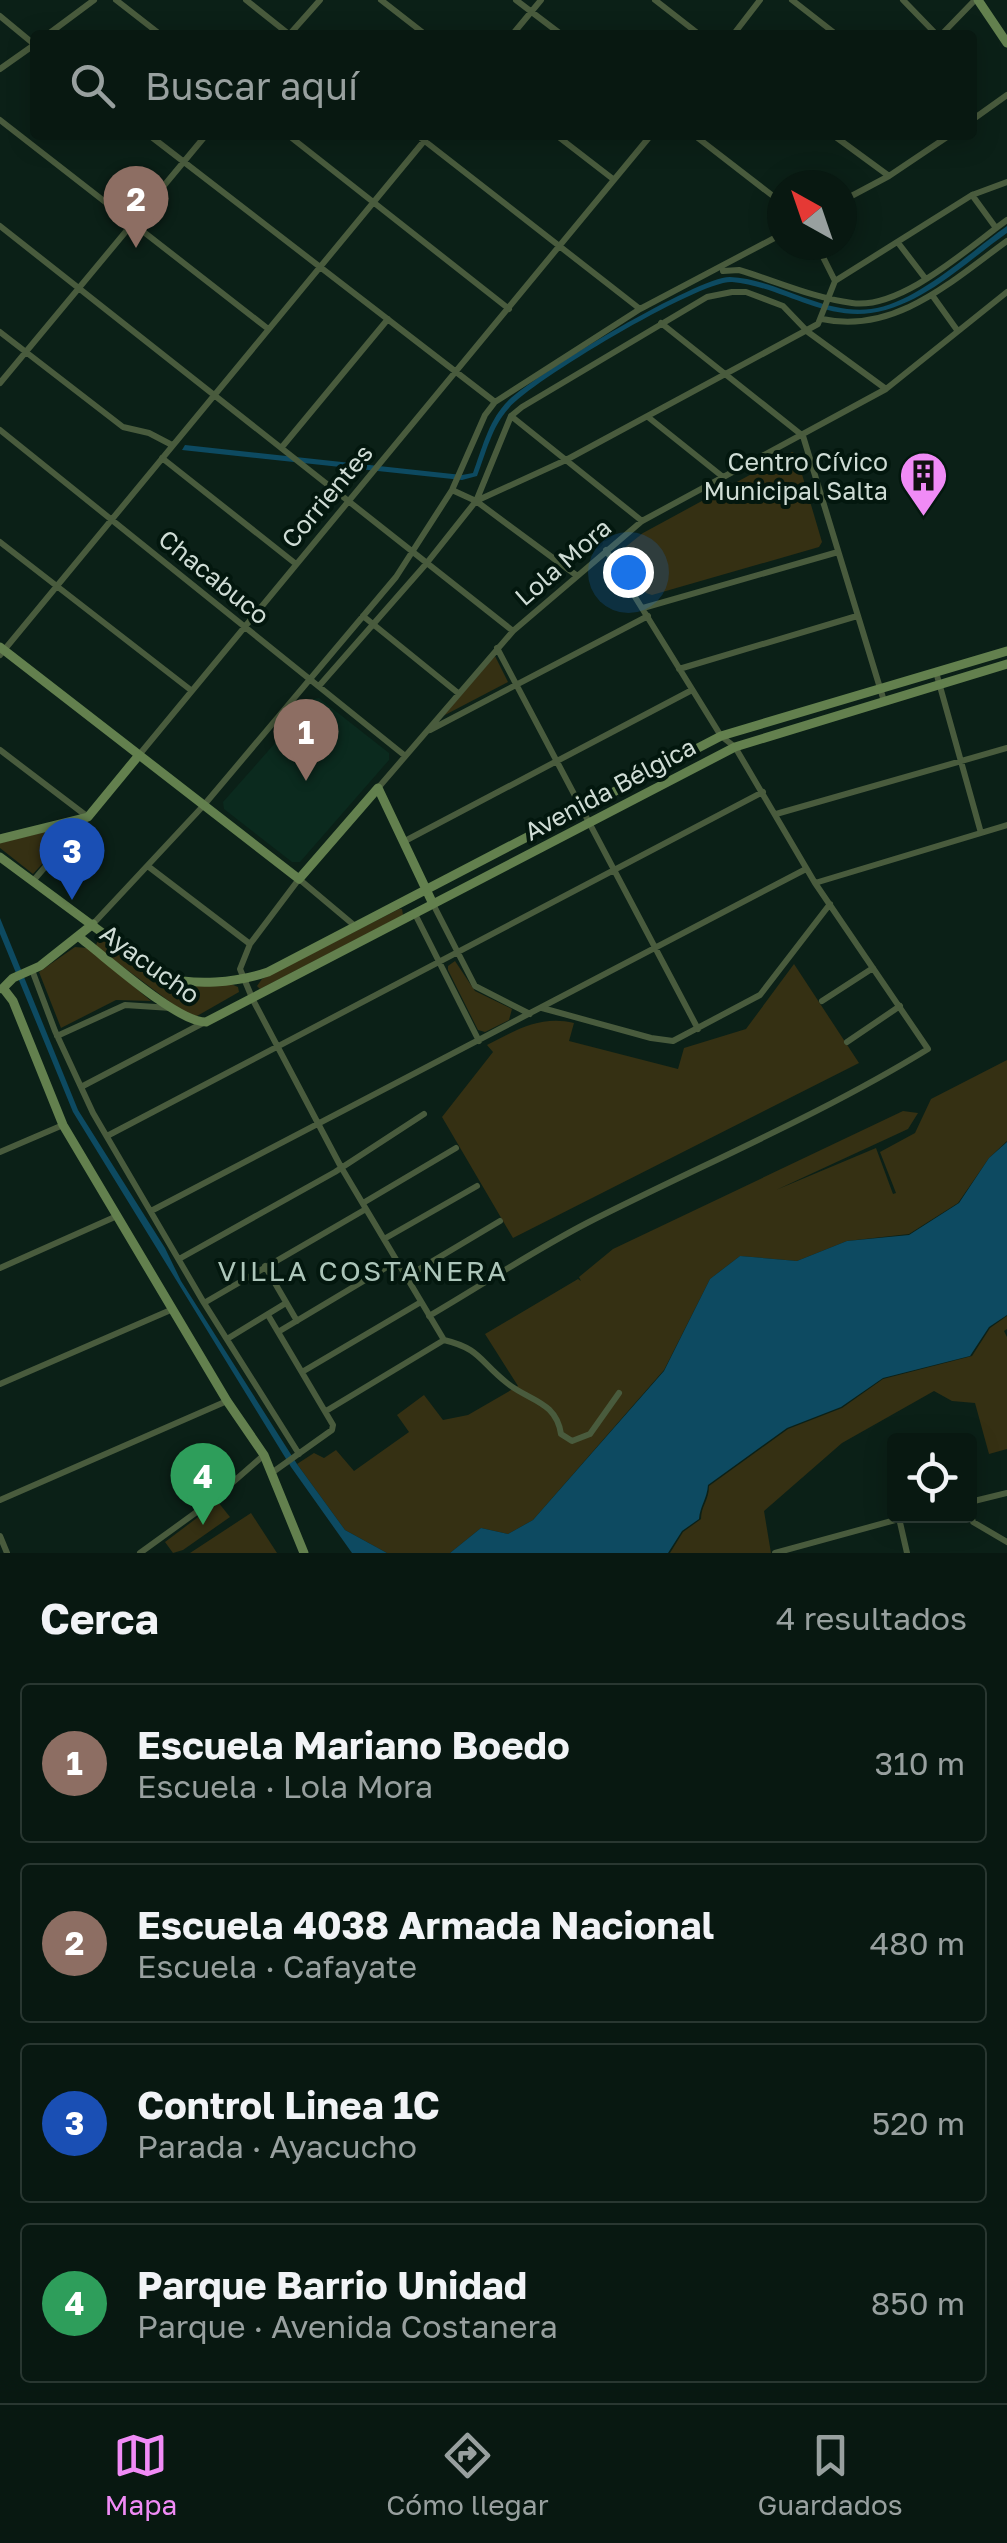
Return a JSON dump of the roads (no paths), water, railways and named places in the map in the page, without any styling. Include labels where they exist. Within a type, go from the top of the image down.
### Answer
[{"type":"main road","points":[[976,0],[1007,43]]},
{"type":"main road","points":[[1,650],[299,880]]},
{"type":"main road","name":"Avenida Bélgica","points":[[356,926],[721,736],[1007,651]]},
{"type":"main road","name":"Avenida Bélgica","points":[[253,1000],[735,747],[1007,664]]},
{"type":"main road","name":"Corrientes","points":[[88,817],[139,755]]},
{"type":"main road","points":[[378,788],[433,904]]},
{"type":"main road","name":"Lola Mora","points":[[299,880],[378,788]]},
{"type":"main road","points":[[0,839],[88,817]]},
{"type":"main road","name":"Ayacucho","points":[[0,857],[162,978],[184,982],[244,980],[268,972],[356,926]]},
{"type":"main road","points":[[93,924],[32,970],[13,978],[2,990],[13,1001],[63,1125],[227,1401],[264,1455],[304,1553]]},
{"type":"main road","name":"Ayacucho","points":[[79,936],[193,1021],[206,1022],[253,1000]]},
{"type":"street","points":[[54,30],[94,0]]},
{"type":"street","points":[[116,0],[154,30]]},
{"type":"street","points":[[246,0],[284,30]]},
{"type":"street","points":[[294,30],[320,0]]},
{"type":"street","points":[[380,0],[419,30]]},
{"type":"street","points":[[516,0],[555,30]]},
{"type":"street","points":[[516,30],[541,0]]},
{"type":"street","points":[[655,0],[694,30]]},
{"type":"street","points":[[737,30],[760,0]]},
{"type":"street","points":[[792,0],[831,30]]},
{"type":"street","points":[[903,0],[934,30]]},
{"type":"street","points":[[944,30],[976,0]]},
{"type":"street","points":[[0,16],[30,40]]},
{"type":"street","points":[[0,69],[30,48]]},
{"type":"street","points":[[977,117],[1007,96]]},
{"type":"street","points":[[0,120],[267,328]]},
{"type":"street","points":[[155,140],[495,402]]},
{"type":"street","points":[[0,384],[202,140]]},
{"type":"street","points":[[294,140],[509,309]]},
{"type":"street","points":[[1,650],[422,140]]},
{"type":"street","points":[[428,140],[640,309]]},
{"type":"street","points":[[563,140],[614,179]]},
{"type":"street","name":"Corrientes","points":[[139,755],[647,140]]},
{"type":"street","points":[[700,140],[767,191]]},
{"type":"street","points":[[841,140],[888,176]]},
{"type":"street","points":[[857,194],[942,140]]},
{"type":"street","points":[[476,500],[566,460],[808,332],[823,317],[835,281],[972,195],[1007,182]]},
{"type":"street","points":[[972,195],[996,228]]},
{"type":"street","points":[[718,270],[739,270],[853,303],[878,302],[908,290],[1007,220]]},
{"type":"street","points":[[0,226],[513,631]]},
{"type":"street","points":[[823,317],[845,322],[882,317],[932,295],[1007,240]]},
{"type":"street","points":[[93,924],[204,805],[413,554],[452,490],[485,415],[495,402],[640,309],[767,242]]},
{"type":"street","points":[[898,244],[925,278]]},
{"type":"street","points":[[824,260],[835,281]]},
{"type":"street","points":[[319,686],[426,564],[476,500],[511,416],[707,297],[746,292],[783,306],[808,332],[886,388]]},
{"type":"street","name":"Lola Mora","points":[[378,788],[513,631],[642,521],[886,388],[1007,292]]},
{"type":"street","points":[[932,295],[957,330]]},
{"type":"street","points":[[285,449],[388,319]]},
{"type":"street","points":[[660,323],[803,436],[884,701]]},
{"type":"street","points":[[0,332],[123,427],[149,432],[172,445]]},
{"type":"street","points":[[511,416],[642,521]]},
{"type":"street","points":[[648,417],[724,477]]},
{"type":"street","name":"Chacabuco","points":[[0,430],[404,754]]},
{"type":"street","points":[[162,458],[296,564]]},
{"type":"street","points":[[452,490],[476,500],[576,575]]},
{"type":"street","points":[[0,542],[192,691]]},
{"type":"street","points":[[429,1316],[588,1223],[760,1140],[883,1077],[928,1049],[814,883],[735,747],[721,736],[606,550]]},
{"type":"street","points":[[424,732],[646,612],[838,552]]},
{"type":"street","points":[[363,616],[458,693]]},
{"type":"street","points":[[680,668],[857,616]]},
{"type":"street","points":[[497,648],[698,1029]]},
{"type":"street","points":[[936,672],[980,832]]},
{"type":"street","points":[[402,843],[692,690]]},
{"type":"street","points":[[776,814],[1007,748]]},
{"type":"street","points":[[0,750],[88,817]]},
{"type":"street","points":[[107,1136],[763,792]]},
{"type":"street","name":"Corrientes","points":[[33,881],[88,817]]},
{"type":"street","points":[[814,883],[1007,825]]},
{"type":"street","points":[[149,867],[250,944]]},
{"type":"street","points":[[151,1211],[806,868]]},
{"type":"street","points":[[299,880],[356,926]]},
{"type":"street","name":"Lola Mora","points":[[244,980],[240,969],[250,944],[299,880]]},
{"type":"street","points":[[433,904],[475,986],[530,1014]]},
{"type":"street","points":[[540,1008],[673,1041],[760,995],[830,904]]},
{"type":"street","points":[[415,914],[479,1040]]},
{"type":"street","points":[[822,1001],[873,968]]},
{"type":"street","points":[[32,970],[57,1036],[107,1136],[204,1303],[299,1454]]},
{"type":"street","points":[[244,980],[341,1167],[444,1340],[472,1348],[505,1382],[543,1403],[556,1415],[564,1438],[572,1441],[590,1434],[619,1393]]},
{"type":"street","points":[[57,1036],[125,1005],[172,1008]]},
{"type":"street","points":[[847,1042],[900,1006]]},
{"type":"street","points":[[81,1087],[206,1022]]},
{"type":"street","points":[[179,1259],[341,1167],[424,1114]]},
{"type":"street","points":[[0,1152],[63,1125]]},
{"type":"street","points":[[204,1303],[456,1148]]},
{"type":"street","points":[[384,1240],[477,1186]]},
{"type":"street","points":[[0,1268],[118,1216]]},
{"type":"street","points":[[406,1277],[500,1221]]},
{"type":"street","points":[[278,1332],[398,1261]]},
{"type":"street","points":[[265,1266],[297,1321]]},
{"type":"street","points":[[302,1372],[421,1302]]},
{"type":"street","points":[[227,1339],[286,1303]]},
{"type":"street","points":[[0,1384],[174,1308]]},
{"type":"street","points":[[268,1314],[334,1425],[273,1472]]},
{"type":"street","points":[[326,1411],[444,1340]]},
{"type":"street","points":[[0,1500],[227,1401]]},
{"type":"street","points":[[140,1553],[209,1503],[264,1455]]},
{"type":"street","points":[[977,1500],[1007,1493]]},
{"type":"street","points":[[775,1552],[887,1521]]},
{"type":"street","points":[[900,1523],[907,1553]]},
{"type":"street","points":[[975,1523],[1007,1542]]},
{"type":"street","points":[[0,1536],[8,1553]]},
{"type":"water","points":[[1007,226],[1007,233],[959,269],[926,292],[890,309],[835,312],[732,282],[687,297],[617,334],[524,395],[498,423],[477,476],[462,480],[182,450],[185,445],[462,475],[473,473],[494,419],[520,391],[614,330],[685,293],[730,277],[748,279],[835,307],[871,309],[889,305],[924,287]]},
{"type":"water","points":[[0,918],[78,1110],[165,1248],[181,1281],[297,1464],[345,1530],[387,1553],[352,1553],[291,1467],[73,1112],[0,934]]},
{"type":"water","points":[[1007,1142],[1007,1315],[989,1327],[970,1356],[883,1378],[841,1407],[787,1428],[708,1485],[699,1519],[682,1531],[668,1553],[450,1553],[481,1528],[508,1534],[533,1520],[664,1371],[710,1279],[740,1256],[797,1261],[847,1241],[909,1235],[959,1203],[989,1158]]},
{"type":"place","name":"Escuela 4038 Armada Nacional","points":[[136,248]]},
{"type":"place","name":"Centro Cívico Municipal Salta","points":[[923,518]]},
{"type":"place","name":"Escuela Mariano Boedo","points":[[306,781]]},
{"type":"place","name":"Control Linea 1C","points":[[72,900]]},
{"type":"place","name":"Parque Barrio Unidad","points":[[203,1525]]},
{"type":"district","name":"VILLA COSTANERA","points":[[363,1271]]}]
